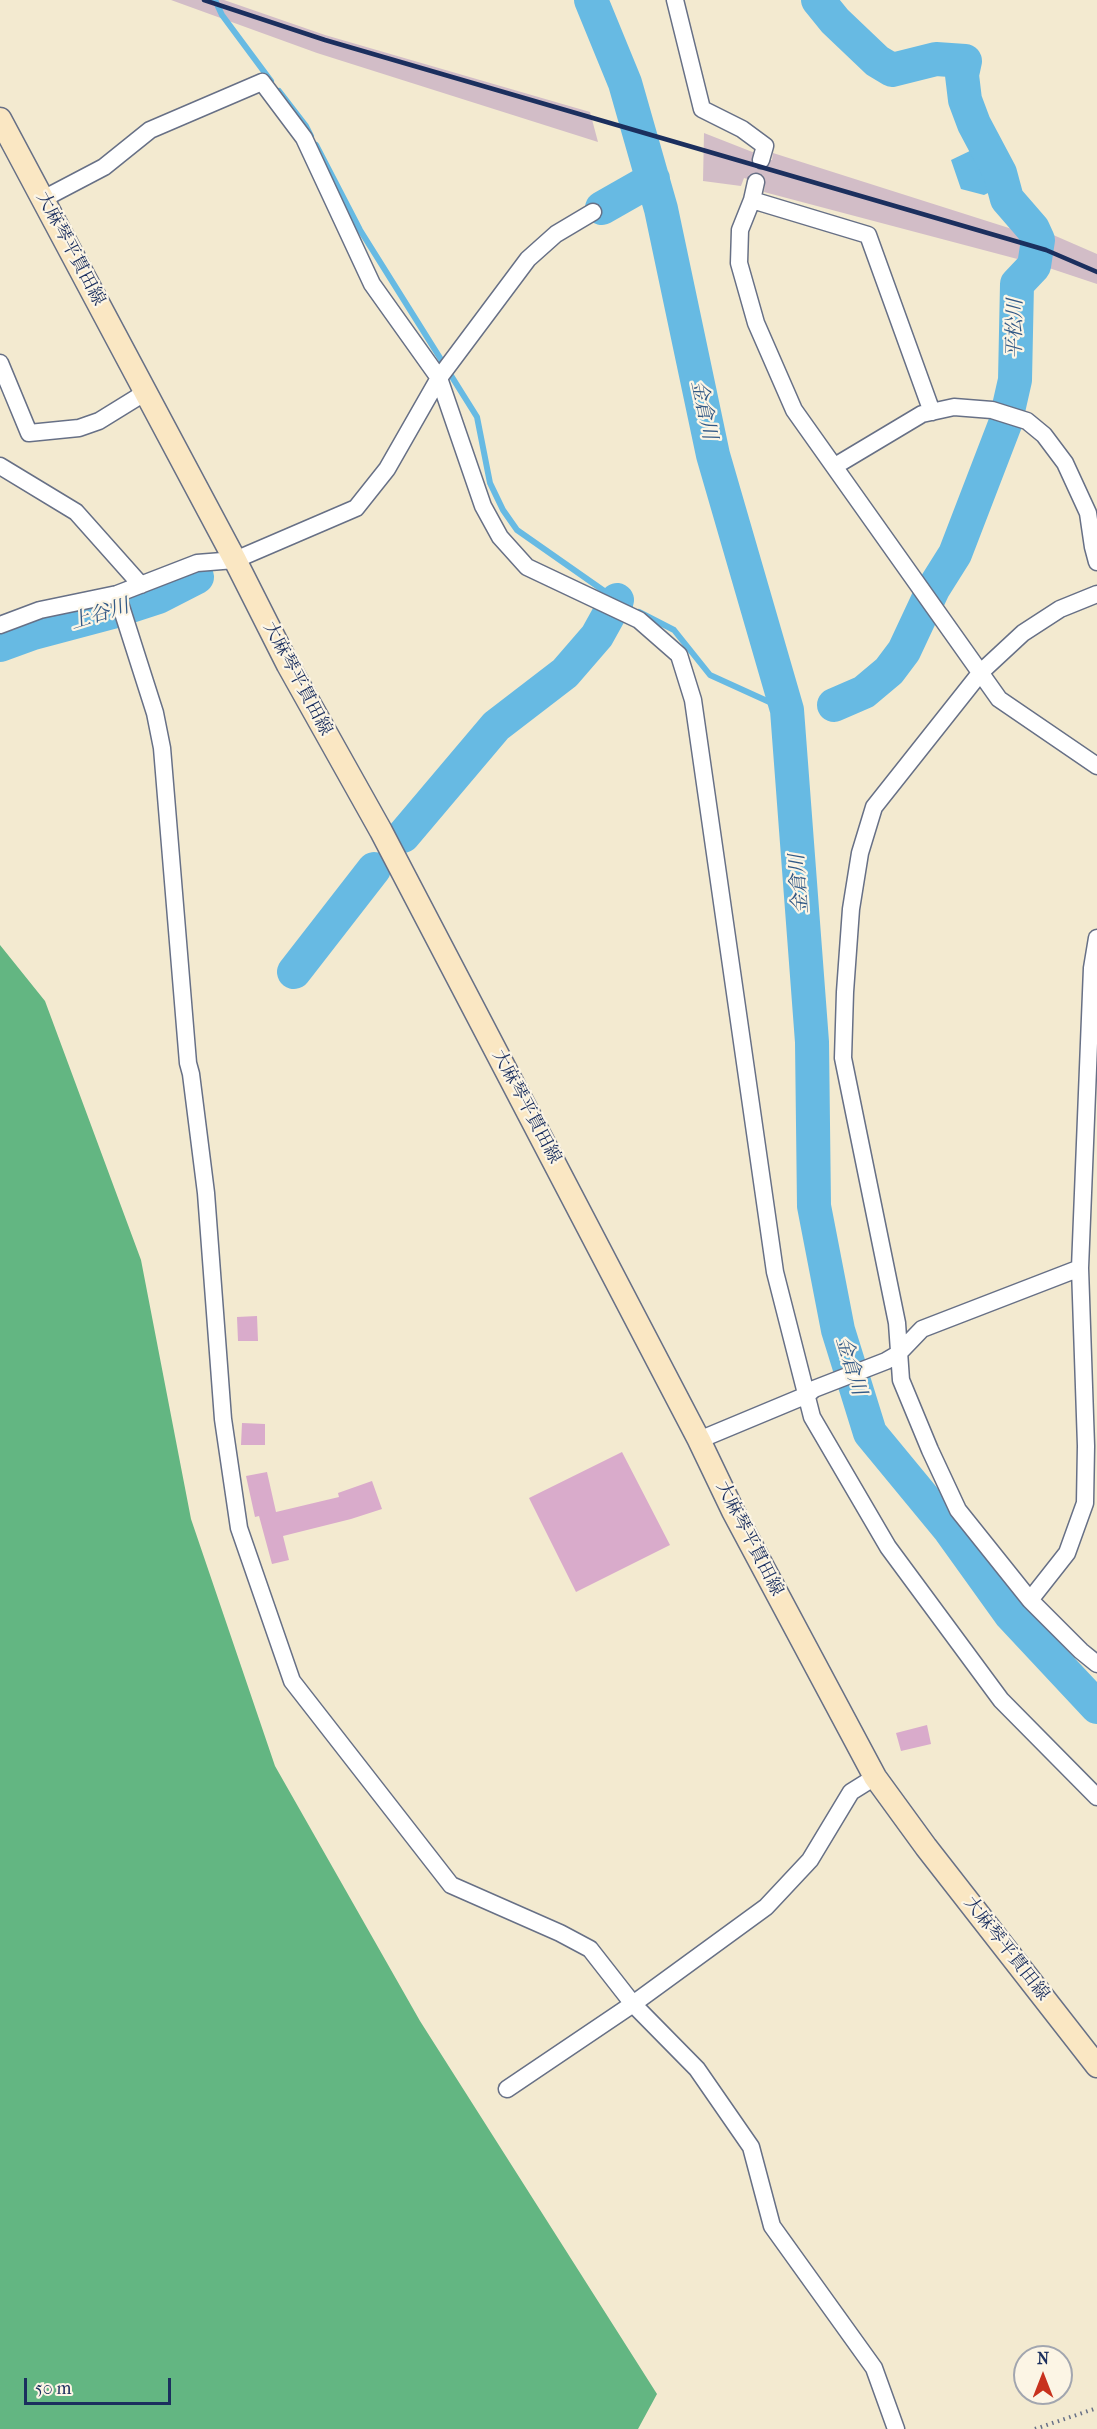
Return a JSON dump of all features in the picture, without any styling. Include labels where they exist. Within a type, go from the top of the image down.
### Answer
[{"type":"main road","name":"大麻琴平貫田線","points":[[0,119],[236,560],[288,665],[381,831],[699,1440],[733,1511],[875,1777],[926,1847],[1097,2066]]},
{"type":"street","points":[[675,0],[702,109],[742,129],[765,146],[761,160]]},
{"type":"street","points":[[43,199],[104,167],[150,130],[262,82],[304,138],[372,284],[438,378],[483,506],[500,537],[527,567],[639,620],[679,655],[693,700],[775,1272],[811,1392],[812,1417],[895,1557],[1001,1700],[1097,1797]]},
{"type":"street","points":[[756,182],[752,200],[740,230],[738,263],[756,323],[794,410],[836,466],[999,699],[1097,766]]},
{"type":"street","points":[[752,200],[868,235],[932,412]]},
{"type":"street","points":[[0,625],[40,610],[117,594],[197,563],[236,560],[356,508],[387,469],[438,378],[528,259],[556,234],[593,212]]},
{"type":"street","points":[[0,363],[5,388],[29,433],[79,428],[99,421],[146,392]]},
{"type":"street","points":[[836,466],[922,414],[954,407],[992,410],[1028,421],[1044,435],[1065,463],[1088,513],[1097,562]]},
{"type":"street","points":[[0,466],[76,512],[141,585]]},
{"type":"street","points":[[117,594],[155,713],[162,748],[187,1052],[206,1193],[223,1419],[239,1528],[292,1680],[314,1712],[340,1741],[451,1885],[560,1933],[590,1949],[633,2004],[697,2068],[752,2147],[772,2226],[874,2368],[896,2429]]},
{"type":"street","points":[[1097,594],[1060,609],[1023,633],[981,672],[874,807],[860,853],[851,909],[843,1058],[897,1323],[892,1357],[930,1450],[958,1510],[1030,1600],[1081,1651],[1097,1663]]},
{"type":"street","points":[[1030,1600],[1067,1553],[1085,1503],[1086,1446],[1080,1268],[1092,968],[1097,938]]},
{"type":"street","points":[[699,1440],[892,1357],[922,1329],[1080,1268]]},
{"type":"street","points":[[507,2089],[633,2004],[766,1907],[810,1860],[851,1792],[875,1777]]},
{"type":"path","points":[[1035,2429],[1097,2408]]},
{"type":"shaded area","points":[[171,0],[224,0],[325,35],[590,112],[598,142],[317,53]]},
{"type":"shaded area","points":[[704,133],[755,153],[761,160],[772,160],[773,153],[1031,235],[1025,261],[764,192],[765,184],[744,178],[741,186],[703,181]]},
{"type":"shaded area","points":[[1051,234],[1097,254],[1097,284],[1043,266]]},
{"type":"green space","points":[[0,945],[45,1001],[141,1260],[191,1519],[275,1766],[420,2021],[657,2394],[638,2429],[0,2429]]},
{"type":"water","points":[[974,149],[992,191],[984,195],[961,189],[951,160]]},
{"type":"building","points":[[257,1316],[258,1341],[238,1341],[237,1317]]},
{"type":"building","points":[[242,1423],[265,1424],[265,1445],[241,1445]]},
{"type":"building","points":[[622,1452],[670,1545],[576,1592],[529,1498]]},
{"type":"building","points":[[267,1472],[276,1512],[339,1497],[338,1493],[372,1481],[382,1509],[283,1536],[289,1560],[272,1564],[259,1516],[255,1517],[246,1476]]},
{"type":"building","points":[[927,1725],[931,1744],[901,1751],[896,1733]]},
{"type":"waterway","points":[[215,0],[222,15],[271,81]]},
{"type":"waterway","name":"金倉川","points":[[591,0],[625,83],[661,209],[713,455],[787,710],[812,1042],[814,1206],[838,1330],[870,1433],[950,1530],[1011,1615],[1097,1707]]},
{"type":"waterway","name":"平松川","points":[[818,0],[835,21],[877,61],[892,70],[936,59],[965,61],[962,75],[965,100],[974,124],[1000,173],[1007,199],[1033,229],[1038,240],[1034,266],[1017,284],[1015,380],[1005,424],[955,554],[933,589],[904,651],[889,671],[864,692],[834,705]]},
{"type":"waterway","points":[[279,91],[311,136]]},
{"type":"waterway","points":[[316,145],[360,230],[477,417],[490,483],[503,510],[517,530],[630,607]]},
{"type":"waterway","name":"上谷川","points":[[602,208],[653,179]]},
{"type":"waterway","name":"上谷川","points":[[0,645],[33,633],[158,597],[197,577]]},
{"type":"waterway","points":[[403,836],[496,726],[565,673],[597,636],[617,600]]},
{"type":"waterway","points":[[639,612],[674,630],[710,675],[787,710]]},
{"type":"waterway","points":[[294,972],[374,869]]},
{"type":"railway","points":[[204,0],[325,40],[1046,250],[1097,272]]}]
